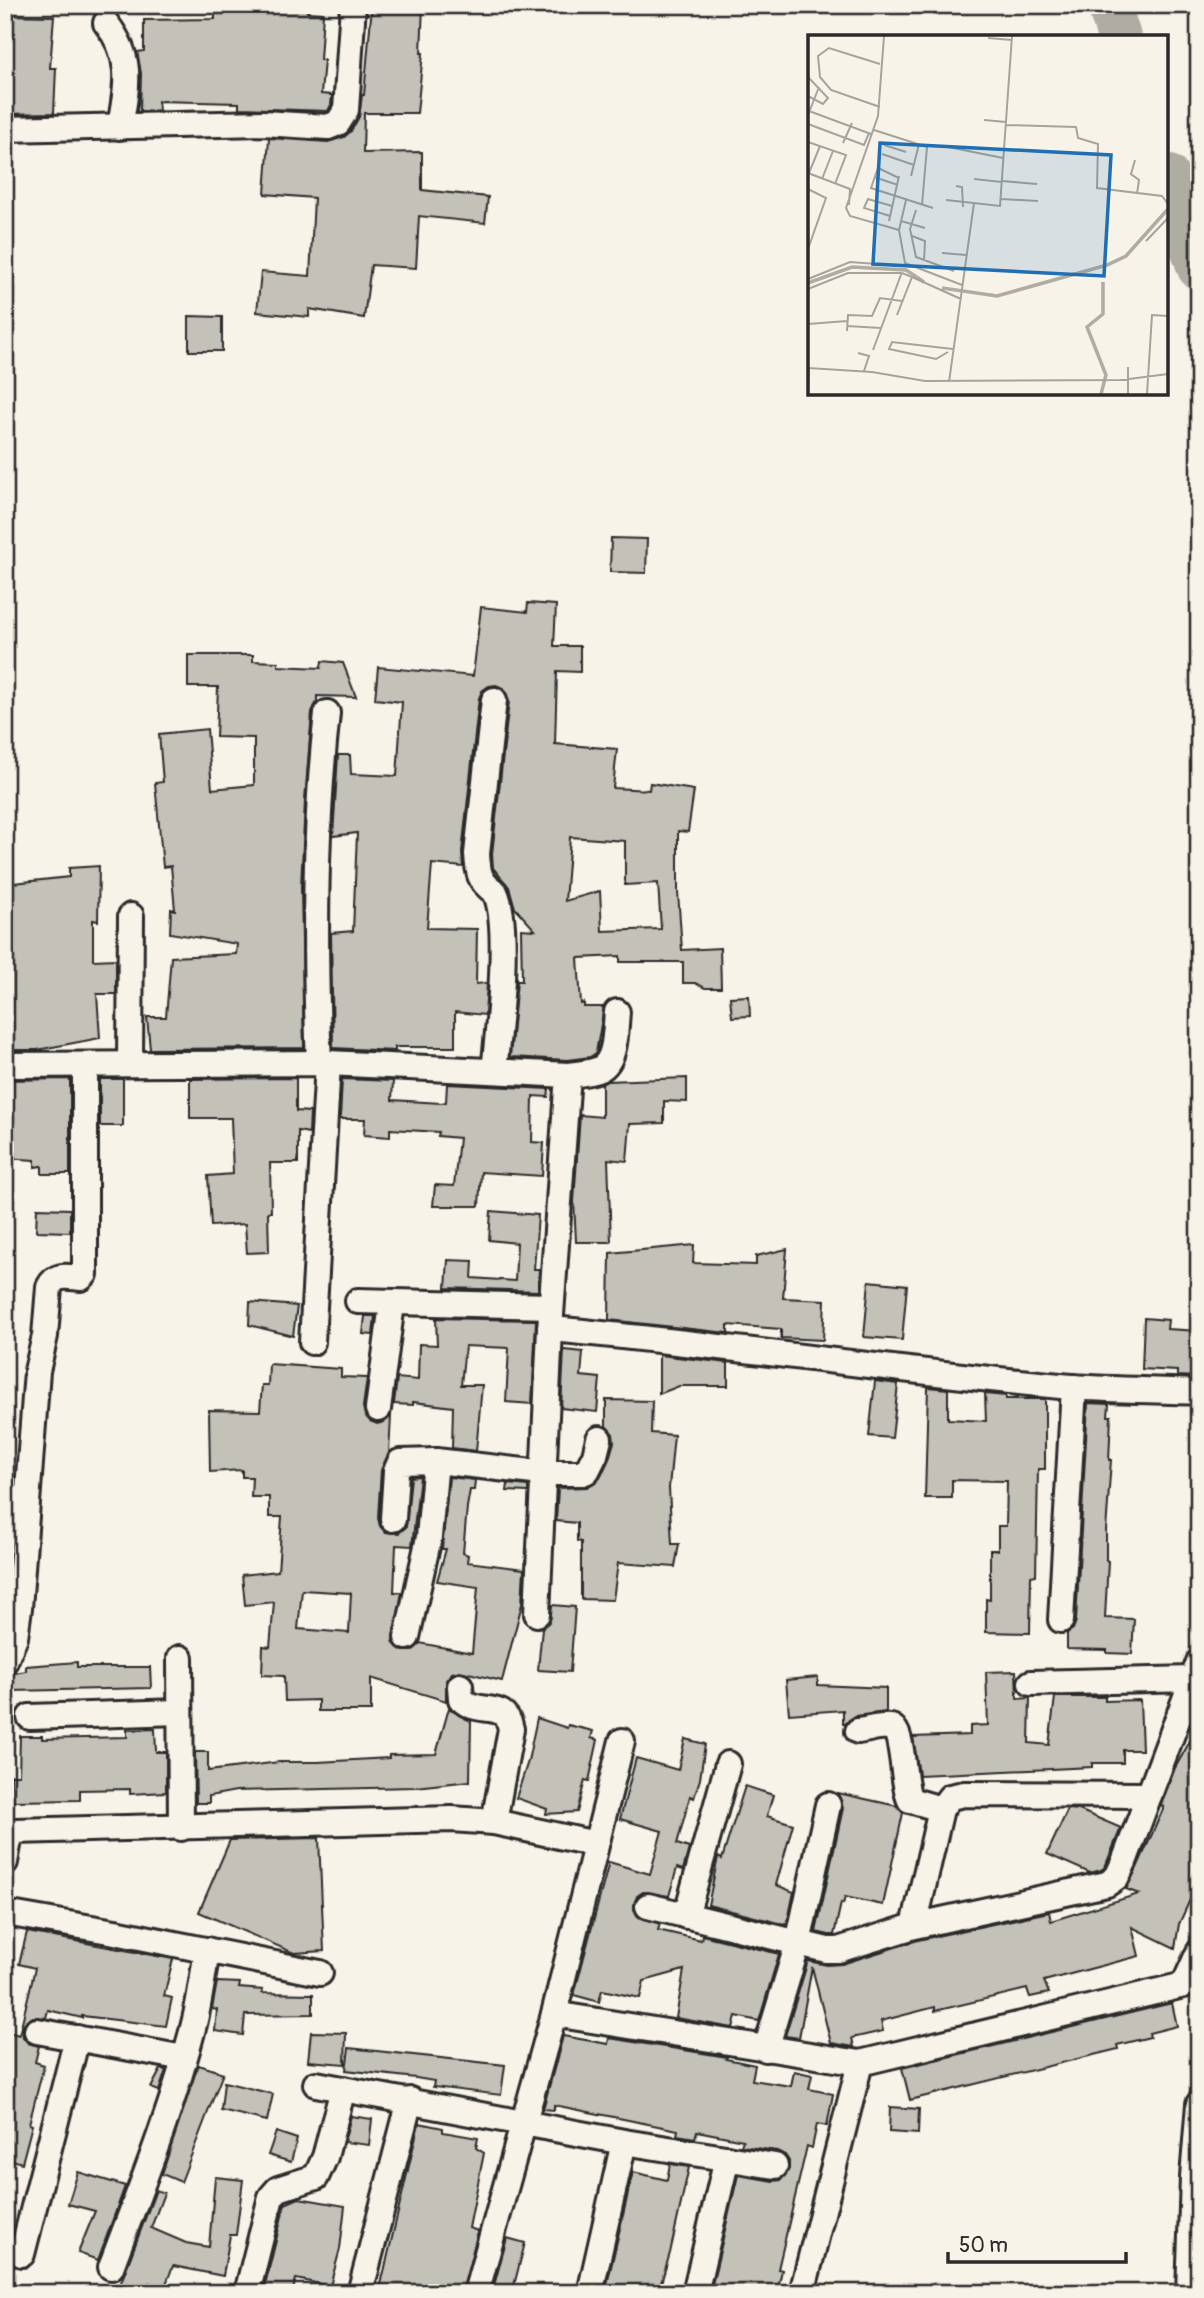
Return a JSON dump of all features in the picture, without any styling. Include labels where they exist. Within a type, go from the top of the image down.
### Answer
[{"type":"street","points":[[5,129],[263,123],[328,127],[338,123],[346,110],[353,5]]},
{"type":"street","points":[[106,23],[123,49],[128,79],[120,127]]},
{"type":"street","points":[[494,700],[477,854],[480,880],[495,892],[502,911],[499,1025],[494,1071]]},
{"type":"street","points":[[312,1342],[323,1063],[315,965],[315,882],[327,713]]},
{"type":"street","points":[[130,1063],[131,916]]},
{"type":"street","points":[[5,1065],[323,1063],[544,1076],[568,1075],[599,1070],[605,1066],[611,1055],[617,1012]]},
{"type":"street","points":[[5,1661],[15,1637],[19,1608],[37,1371],[45,1336],[49,1287],[52,1280],[60,1277],[81,1278],[85,1274],[85,1065]]},
{"type":"street","points":[[537,1614],[550,1317],[568,1075]]},
{"type":"street","points":[[358,1301],[550,1317],[740,1348],[905,1370],[1074,1387],[1199,1392]]},
{"type":"street","points":[[379,1409],[392,1304]]},
{"type":"street","points":[[1061,1620],[1074,1387]]},
{"type":"street","points":[[393,1519],[397,1465],[404,1461],[436,1461],[542,1472],[587,1471],[599,1439]]},
{"type":"street","points":[[407,1637],[429,1538],[436,1461]]},
{"type":"street","points":[[180,1658],[181,1828]]},
{"type":"street","points":[[648,1906],[827,1950],[838,1950],[914,1926],[1107,1884],[1117,1877],[1124,1863],[1197,1669],[1031,1684]]},
{"type":"street","points":[[460,1686],[461,1699],[469,1706],[502,1711],[509,1719],[511,1729],[494,1822]]},
{"type":"street","points":[[30,1717],[179,1712]]},
{"type":"street","points":[[858,1731],[890,1727],[895,1729],[900,1735],[904,1783],[910,1800],[941,1810]]},
{"type":"street","points":[[476,2293],[554,2014],[621,1741]]},
{"type":"street","points":[[686,1916],[728,1764]]},
{"type":"street","points":[[914,1926],[941,1810],[950,1797],[964,1794],[1149,1795]]},
{"type":"street","points":[[766,2049],[798,1943],[828,1805]]},
{"type":"street","points":[[5,1862],[9,1840],[15,1831],[181,1828],[307,1822],[452,1819],[494,1822],[596,1844]]},
{"type":"street","points":[[5,1913],[320,1973]]},
{"type":"street","points":[[111,2267],[157,2143],[184,2058],[194,2022],[207,1950]]},
{"type":"street","points":[[554,2014],[860,2063],[1191,1987],[1199,1952]]},
{"type":"street","points":[[37,2031],[184,2058]]},
{"type":"street","points":[[22,2254],[78,2038]]},
{"type":"street","points":[[802,2293],[860,2063]]},
{"type":"street","points":[[316,2084],[624,2142],[775,2166]]},
{"type":"street","points":[[247,2293],[271,2197],[278,2189],[316,2178],[325,2157],[344,2089]]},
{"type":"street","points":[[360,2293],[410,2100]]},
{"type":"street","points":[[1189,2293],[1193,2177],[1199,2104]]},
{"type":"street","points":[[590,2293],[624,2142]]},
{"type":"street","points":[[695,2293],[727,2158]]},
{"type":"building","points":[[278,5],[308,5],[307,12],[323,13],[320,60],[324,60],[321,94],[332,95],[328,111],[239,108],[239,103],[158,101],[159,111],[140,111],[141,73],[137,52],[144,51],[144,20],[215,19],[215,10],[234,6],[277,9]]},
{"type":"building","points":[[372,5],[423,5],[423,53],[417,113],[364,113],[363,153],[422,152],[422,190],[488,197],[485,223],[419,216],[416,268],[371,265],[364,318],[309,309],[309,317],[257,312],[261,272],[310,276],[314,198],[265,194],[269,138],[328,142],[344,137],[351,131],[359,117],[364,95]]},
{"type":"building","points":[[5,15],[54,16],[50,68],[56,68],[54,113],[5,114]]},
{"type":"building","points":[[189,316],[222,317],[222,351],[189,351]]},
{"type":"building","points":[[611,538],[647,539],[646,573],[610,572]]},
{"type":"building","points":[[528,603],[556,605],[554,646],[580,646],[580,672],[557,671],[555,744],[617,749],[613,788],[649,790],[650,783],[694,790],[688,832],[678,831],[682,950],[720,948],[721,988],[683,983],[683,962],[620,962],[620,956],[578,958],[581,1004],[584,1003],[584,1007],[604,1007],[596,1053],[590,1057],[568,1060],[510,1057],[517,981],[522,981],[521,929],[535,930],[515,908],[509,887],[493,868],[492,854],[509,701],[503,688],[489,686],[482,691],[479,698],[462,852],[463,867],[432,864],[427,928],[477,929],[476,984],[487,983],[485,1015],[455,1012],[455,1047],[395,1047],[395,1051],[333,1048],[331,933],[353,931],[357,833],[333,836],[338,755],[350,755],[351,774],[397,776],[402,702],[375,699],[378,667],[473,676],[481,607],[527,612]],"holes":[[[570,837],[625,841],[625,885],[658,883],[661,929],[602,931],[600,891],[565,901]]]},
{"type":"building","points":[[188,655],[253,655],[253,661],[278,662],[278,666],[321,668],[322,661],[343,663],[356,697],[317,696],[312,712],[301,888],[304,1048],[150,1049],[147,1017],[166,1017],[171,957],[236,954],[237,944],[170,933],[171,909],[175,910],[171,866],[163,867],[155,783],[163,782],[159,734],[207,729],[212,789],[254,785],[254,738],[216,737],[218,687],[188,687]]},
{"type":"building","points":[[99,866],[98,921],[93,920],[93,960],[116,959],[116,994],[97,994],[100,1038],[37,1050],[5,1050],[5,884],[69,877],[69,868]]},
{"type":"building","points":[[749,996],[750,1016],[732,1017],[730,997]]},
{"type":"building","points":[[296,1078],[296,1111],[310,1112],[309,1133],[298,1131],[298,1163],[270,1163],[269,1252],[247,1253],[245,1224],[211,1226],[208,1176],[233,1174],[231,1118],[190,1118],[190,1079]]},
{"type":"building","points":[[687,1078],[687,1102],[664,1101],[664,1123],[630,1124],[627,1161],[608,1159],[611,1242],[576,1242],[574,1201],[580,1115],[602,1117],[602,1084],[607,1081]]},
{"type":"building","points":[[70,1079],[70,1174],[42,1174],[42,1166],[35,1167],[35,1160],[5,1158],[5,1080]]},
{"type":"building","points":[[100,1079],[123,1079],[123,1126],[100,1126]]},
{"type":"building","points":[[342,1079],[393,1081],[392,1100],[441,1103],[446,1102],[447,1084],[549,1089],[548,1097],[533,1096],[532,1142],[544,1143],[542,1176],[481,1172],[479,1206],[433,1206],[435,1185],[454,1186],[459,1138],[438,1136],[439,1132],[390,1129],[390,1137],[364,1135],[365,1119],[340,1119]]},
{"type":"building","points":[[37,1208],[70,1209],[70,1232],[36,1231]]},
{"type":"building","points":[[491,1211],[538,1215],[534,1269],[539,1269],[538,1291],[446,1288],[448,1260],[473,1261],[472,1278],[515,1281],[517,1243],[489,1240]]},
{"type":"building","points":[[694,1245],[693,1263],[756,1265],[756,1256],[787,1249],[783,1298],[825,1300],[823,1340],[781,1338],[781,1329],[728,1325],[728,1333],[609,1320],[610,1253]]},
{"type":"building","points":[[869,1281],[907,1285],[902,1340],[864,1337]]},
{"type":"building","points":[[250,1302],[297,1306],[293,1336],[249,1325]]},
{"type":"building","points":[[365,1316],[375,1316],[373,1335],[363,1334]]},
{"type":"building","points":[[436,1318],[536,1320],[532,1404],[506,1402],[509,1348],[465,1346],[461,1385],[482,1385],[476,1451],[452,1448],[453,1407],[413,1402],[413,1405],[394,1404],[397,1378],[418,1380],[419,1344],[437,1345]]},
{"type":"building","points":[[1144,1318],[1168,1320],[1167,1329],[1199,1331],[1199,1377],[1177,1376],[1177,1371],[1142,1369]]},
{"type":"building","points":[[564,1350],[583,1352],[581,1376],[600,1378],[597,1412],[561,1408]]},
{"type":"building","points":[[659,1355],[728,1363],[728,1386],[679,1386],[659,1394]]},
{"type":"building","points":[[269,1364],[341,1369],[341,1377],[367,1378],[363,1407],[370,1421],[377,1424],[391,1416],[389,1453],[381,1470],[378,1518],[385,1532],[399,1533],[406,1527],[411,1477],[420,1476],[412,1546],[396,1545],[394,1592],[402,1592],[393,1641],[403,1651],[412,1651],[420,1643],[472,1653],[478,1587],[437,1581],[446,1549],[442,1549],[449,1477],[475,1480],[467,1507],[463,1553],[468,1555],[467,1562],[524,1569],[522,1604],[502,1681],[460,1671],[452,1673],[446,1680],[446,1701],[371,1678],[371,1711],[318,1711],[318,1700],[285,1701],[284,1676],[262,1675],[263,1646],[270,1647],[274,1602],[245,1605],[242,1575],[278,1571],[282,1517],[269,1517],[269,1497],[251,1497],[252,1477],[242,1477],[242,1470],[210,1472],[209,1410],[260,1411],[262,1385],[268,1385]],"holes":[[[302,1590],[351,1593],[349,1633],[298,1629]]]},
{"type":"building","points":[[875,1381],[898,1384],[892,1438],[869,1436]]},
{"type":"building","points":[[928,1387],[948,1389],[948,1419],[986,1421],[985,1394],[1006,1396],[1006,1399],[1045,1399],[1045,1469],[1038,1469],[1036,1575],[1031,1576],[1030,1633],[986,1632],[986,1599],[990,1600],[990,1550],[998,1550],[998,1526],[1006,1526],[1007,1481],[952,1480],[952,1498],[925,1498]]},
{"type":"building","points":[[606,1400],[652,1401],[651,1433],[674,1435],[669,1488],[672,1544],[679,1544],[675,1567],[618,1563],[613,1600],[581,1599],[581,1542],[577,1541],[577,1523],[556,1521],[558,1488],[587,1487],[600,1478],[614,1442],[613,1434],[606,1426]]},
{"type":"building","points":[[1088,1403],[1109,1404],[1111,1460],[1106,1531],[1108,1561],[1105,1618],[1134,1619],[1132,1654],[1067,1649],[1067,1633],[1073,1629],[1076,1621]]},
{"type":"building","points":[[508,1484],[528,1486],[528,1492],[507,1491]]},
{"type":"building","points":[[552,1605],[575,1607],[570,1672],[538,1670],[542,1628],[550,1621]]},
{"type":"building","points":[[77,1662],[77,1667],[150,1667],[151,1688],[12,1691],[10,1674],[26,1671],[26,1666]]},
{"type":"building","points":[[1016,1671],[1017,1699],[1030,1698],[1029,1743],[1049,1745],[1055,1697],[1105,1697],[1105,1701],[1140,1700],[1142,1750],[1123,1750],[1123,1763],[1092,1763],[1092,1767],[919,1775],[913,1737],[970,1735],[970,1726],[988,1725],[986,1672]]},
{"type":"building","points":[[818,1677],[818,1685],[886,1688],[886,1712],[855,1716],[845,1724],[843,1710],[789,1714],[786,1680]]},
{"type":"building","points":[[449,1708],[471,1721],[470,1781],[415,1787],[236,1791],[209,1796],[209,1803],[196,1803],[195,1752],[208,1752],[208,1771],[279,1762],[436,1754]]},
{"type":"building","points":[[537,1718],[567,1728],[568,1725],[593,1731],[591,1738],[598,1740],[589,1781],[585,1780],[577,1812],[546,1814],[547,1809],[516,1798],[528,1761]]},
{"type":"building","points":[[1199,1725],[1199,1880],[1179,1924],[1175,1948],[1132,1927],[1139,1956],[1044,1981],[1049,1993],[1030,1997],[1027,1989],[935,2011],[935,2007],[881,2021],[883,2031],[852,2038],[854,2047],[831,2043],[812,1967],[799,2038],[785,2036],[808,1961],[827,1965],[842,1964],[918,1940],[1049,1912],[1051,1921],[1139,1894],[1126,1889],[1164,1807],[1161,1805],[1175,1768]]},
{"type":"building","points":[[155,1729],[156,1752],[166,1752],[166,1792],[130,1794],[130,1789],[80,1790],[80,1800],[12,1801],[11,1775],[19,1775],[20,1736],[42,1736],[42,1739],[127,1737],[127,1730]]},
{"type":"building","points":[[685,1739],[705,1744],[700,1779],[694,1798],[690,1796],[677,1844],[689,1848],[683,1870],[677,1868],[669,1896],[643,1892],[637,1896],[634,1909],[638,1917],[660,1924],[658,1930],[701,1940],[702,1935],[779,1954],[759,2021],[736,2016],[733,2028],[676,2018],[684,1970],[644,1981],[640,1998],[602,1990],[599,2002],[574,1995],[609,1862],[650,1874],[662,1831],[620,1819],[636,1758],[678,1770]]},
{"type":"building","points":[[745,1786],[773,1795],[767,1816],[793,1824],[776,1885],[794,1892],[787,1925],[708,1905],[718,1857],[722,1859]]},
{"type":"building","points":[[838,1793],[897,1806],[903,1813],[883,1905],[845,1897],[843,1904],[841,1903],[834,1935],[829,1935],[816,1932],[843,1808]]},
{"type":"building","points":[[1068,1809],[1079,1810],[1121,1828],[1105,1867],[1101,1870],[1090,1873],[1047,1854]]},
{"type":"building","points":[[319,1838],[324,1951],[294,1953],[199,1912],[230,1840]]},
{"type":"building","points":[[27,1932],[173,1959],[164,1996],[172,1998],[166,2026],[82,2018],[48,2010],[46,2018],[33,2017],[25,2022],[23,2037],[28,2043],[39,2046],[35,2062],[44,2065],[22,2163],[5,2158],[5,2031],[19,2035],[35,1968],[19,1964]]},
{"type":"building","points":[[217,1982],[240,1983],[239,1988],[263,1990],[262,1993],[313,1994],[313,2014],[245,2015],[243,2035],[215,2031],[217,2010],[212,2009]]},
{"type":"building","points":[[1172,2003],[1177,2026],[1149,2033],[1150,2037],[1117,2045],[1118,2049],[910,2100],[902,2068]]},
{"type":"building","points":[[311,2032],[346,2033],[345,2064],[308,2061]]},
{"type":"building","points":[[563,2036],[608,2044],[609,2038],[727,2057],[726,2059],[755,2065],[752,2080],[791,2086],[794,2071],[812,2075],[809,2089],[833,2094],[827,2126],[817,2124],[812,2148],[807,2146],[778,2269],[782,2270],[777,2293],[710,2293],[738,2175],[781,2180],[789,2169],[789,2161],[785,2155],[777,2151],[741,2146],[743,2140],[697,2131],[695,2138],[677,2135],[678,2130],[554,2105],[554,2110],[543,2109]]},
{"type":"building","points":[[349,2048],[505,2065],[501,2095],[433,2087],[434,2081],[416,2078],[346,2070]]},
{"type":"building","points":[[198,2065],[223,2073],[181,2182],[162,2174]]},
{"type":"building","points":[[161,2069],[166,2070],[159,2091],[151,2088]]},
{"type":"building","points":[[224,2082],[273,2094],[267,2121],[221,2110]]},
{"type":"building","points":[[890,2107],[919,2109],[918,2134],[889,2132]]},
{"type":"building","points":[[351,2116],[372,2119],[369,2145],[344,2142]]},
{"type":"building","points":[[419,2123],[443,2128],[443,2132],[478,2138],[476,2148],[484,2153],[469,2228],[478,2231],[462,2293],[379,2293]]},
{"type":"building","points":[[276,2132],[297,2139],[291,2162],[268,2155]]},
{"type":"building","points":[[670,2164],[689,2167],[658,2293],[605,2293],[633,2172],[667,2180]]},
{"type":"building","points":[[78,2172],[125,2186],[98,2260],[78,2253],[95,2211],[68,2204]]},
{"type":"building","points":[[215,2177],[243,2180],[236,2235],[230,2235],[223,2276],[173,2266],[164,2289],[149,2283],[146,2293],[117,2293],[156,2190],[164,2193],[151,2228],[186,2243],[209,2247]]},
{"type":"building","points":[[299,2198],[345,2206],[340,2249],[330,2286],[296,2279],[292,2293],[263,2293],[285,2204]]},
{"type":"building","points":[[507,2238],[525,2243],[512,2293],[492,2293]]},
{"type":"waterway","points":[[1109,5],[1118,35]]},
{"type":"waterway","points":[[1169,182],[1199,268]]}]
